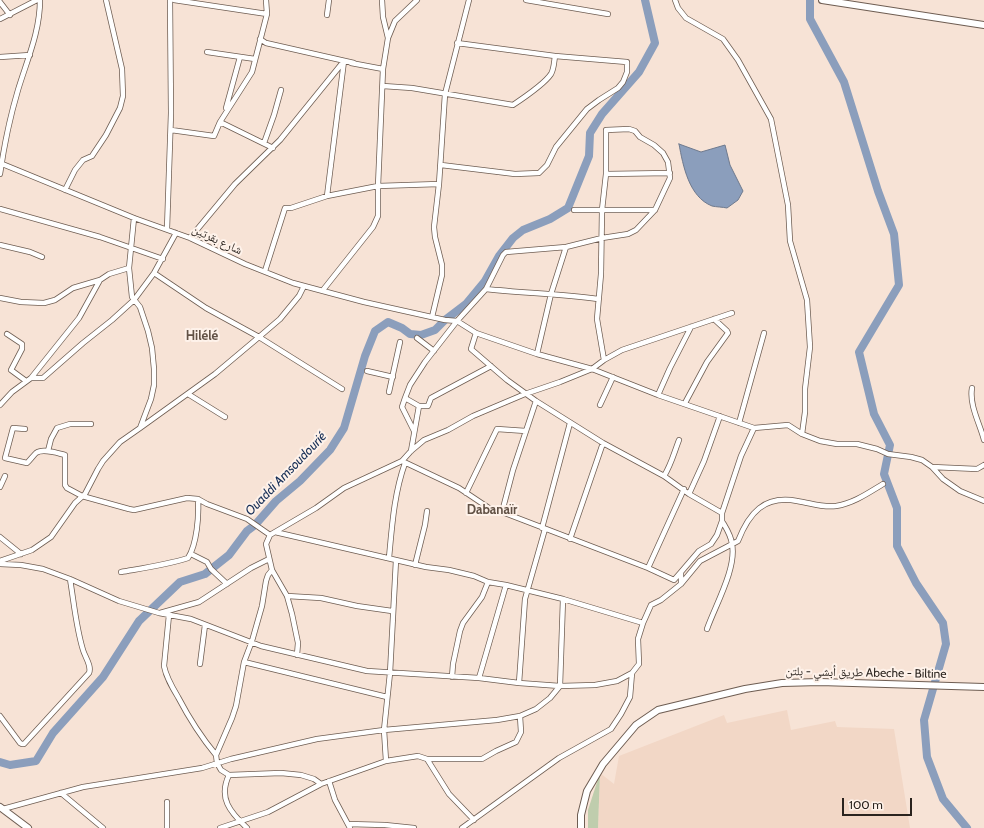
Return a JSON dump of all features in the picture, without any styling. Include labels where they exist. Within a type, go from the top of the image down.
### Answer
[{"type":"main road","points":[[822,0],[984,26]]},
{"type":"main road","name":"طريق أبشي - بلتن Abeche - Biltine","points":[[581,828],[581,815],[587,791],[603,764],[636,725],[658,710],[745,689],[782,683],[820,682],[984,687]]},
{"type":"main road","points":[[2,808],[28,828]]},
{"type":"street","points":[[0,19],[37,0]]},
{"type":"street","points":[[0,174],[10,116],[37,31],[40,0]]},
{"type":"street","points":[[65,190],[75,170],[83,160],[92,156],[106,136],[120,108],[123,96],[122,69],[106,0]]},
{"type":"street","points":[[167,229],[170,130],[170,0]]},
{"type":"street","points":[[174,0],[267,14]]},
{"type":"street","points":[[170,130],[214,136],[220,122],[252,72],[267,14],[266,0]]},
{"type":"street","points":[[327,15],[329,0]]},
{"type":"street","points":[[382,0],[383,17],[388,38]]},
{"type":"street","points":[[323,290],[376,222],[378,216],[383,86],[388,38],[395,21],[417,0]]},
{"type":"street","points":[[432,317],[442,275],[442,264],[434,227],[440,184],[444,94],[469,0]]},
{"type":"street","points":[[526,0],[608,14]]},
{"type":"street","points":[[675,0],[678,8],[686,18],[723,39],[738,60],[771,119],[788,205],[790,241],[807,300],[810,347],[802,434]]},
{"type":"street","points":[[0,2],[10,15]]},
{"type":"street","points":[[260,39],[266,43],[354,63]]},
{"type":"street","points":[[440,165],[515,174],[539,172],[547,165],[556,147],[587,109],[598,100],[618,88],[623,82],[627,72],[627,62],[555,56],[457,43]]},
{"type":"street","points":[[207,52],[255,59]]},
{"type":"street","points":[[0,57],[30,55]]},
{"type":"street","points":[[383,86],[412,88],[513,105],[550,76],[553,70],[555,56]]},
{"type":"street","points":[[225,114],[240,57]]},
{"type":"street","points":[[344,61],[384,69]]},
{"type":"street","points":[[190,238],[235,184],[273,148],[344,61]]},
{"type":"street","points":[[327,196],[344,61]]},
{"type":"street","points":[[264,143],[281,90]]},
{"type":"street","points":[[220,122],[273,148]]},
{"type":"street","points":[[414,431],[402,407],[417,372],[456,321],[486,289],[503,255],[506,252],[566,247],[602,238],[628,234],[636,230],[655,210],[669,182],[670,173],[668,162],[663,153],[654,145],[640,137],[635,131],[629,129],[608,128],[606,130],[606,174],[602,210],[602,238],[601,274],[597,320],[604,360]]},
{"type":"street","name":"شارع بقرتين","points":[[1,163],[134,218],[190,238],[245,264],[304,286],[364,302],[445,320],[456,321]]},
{"type":"street","points":[[606,174],[670,173]]},
{"type":"street","points":[[265,272],[285,208],[291,208],[327,196],[378,186],[440,184]]},
{"type":"street","points":[[0,209],[100,237],[163,259]]},
{"type":"street","points":[[574,210],[655,210]]},
{"type":"street","points":[[134,218],[129,268],[132,297],[140,307],[148,331],[152,348],[154,369],[154,385],[140,428]]},
{"type":"street","points":[[31,378],[43,378],[134,300],[163,259],[176,233]]},
{"type":"street","points":[[0,245],[30,252],[42,257]]},
{"type":"street","points":[[537,354],[551,294],[566,247]]},
{"type":"street","points":[[0,298],[21,302],[44,303],[55,300],[73,288],[100,280],[109,274],[129,268]]},
{"type":"street","points":[[154,273],[206,308],[259,337],[342,389]]},
{"type":"street","points":[[0,405],[12,392],[31,378],[79,318],[100,280]]},
{"type":"street","points":[[0,561],[32,550],[51,537],[75,503],[85,494],[98,469],[120,442],[215,374],[259,337],[280,319],[299,296],[304,286]]},
{"type":"street","points":[[486,289],[598,299]]},
{"type":"street","points":[[389,558],[396,495],[403,462],[411,451],[424,440],[448,430],[473,416],[525,394],[592,369],[622,350],[732,313]]},
{"type":"street","points":[[685,403],[707,362],[728,333],[714,319]]},
{"type":"street","points":[[456,321],[476,333],[537,354],[592,369],[658,395],[685,403],[754,428],[788,426],[802,434],[826,442],[837,444],[857,444],[877,449],[888,454],[922,460],[932,467],[943,479],[960,491],[984,501]]},
{"type":"street","points":[[658,395],[691,327]]},
{"type":"street","points":[[476,333],[471,349],[525,394],[603,443],[664,476],[689,494],[722,513]]},
{"type":"street","points":[[739,422],[764,333]]},
{"type":"street","points":[[6,334],[22,346],[11,370],[26,381]]},
{"type":"street","points":[[417,338],[434,351]]},
{"type":"street","points":[[389,392],[400,342]]},
{"type":"street","points":[[405,398],[419,406],[428,406],[431,398],[491,366]]},
{"type":"street","points":[[367,371],[393,377]]},
{"type":"street","points":[[600,405],[613,377]]},
{"type":"street","points":[[972,388],[975,413],[984,440]]},
{"type":"street","points":[[188,394],[225,417]]},
{"type":"street","points":[[502,512],[536,401]]},
{"type":"street","points":[[411,451],[419,406]]},
{"type":"street","points":[[689,494],[704,461],[720,416]]},
{"type":"street","points":[[519,683],[525,599],[570,423]]},
{"type":"street","points":[[48,451],[51,439],[57,428],[70,424],[91,424]]},
{"type":"street","points":[[25,429],[13,428],[5,458],[27,463],[37,452],[48,451],[65,455],[65,485],[67,488],[82,496],[134,510],[186,498],[198,499],[207,504],[247,519],[270,536]]},
{"type":"street","points":[[297,655],[298,643],[296,628],[287,596],[272,570],[266,544],[270,536],[275,532],[316,508],[344,488],[403,462],[454,485],[492,510],[502,512],[648,568],[674,580],[699,551],[711,544],[718,535],[722,521],[722,513],[741,456],[754,428]]},
{"type":"street","points":[[466,493],[497,429],[526,430]]},
{"type":"street","points":[[664,476],[671,464],[673,454],[679,440]]},
{"type":"street","points":[[570,539],[603,443]]},
{"type":"street","points":[[932,467],[977,469],[984,465]]},
{"type":"street","points":[[0,487],[5,476]]},
{"type":"street","points":[[0,564],[21,564],[43,569],[70,579],[119,601],[160,613],[191,619],[252,641],[261,646],[368,672],[479,678],[560,686],[606,683],[617,681],[632,673],[639,664],[638,639],[651,605],[661,600],[681,584],[700,560],[738,541],[742,530],[757,508],[775,500],[796,500],[822,507],[836,506],[862,497],[883,484]]},
{"type":"street","points":[[648,568],[684,490]]},
{"type":"street","points":[[121,572],[157,567],[163,564],[188,558],[191,554],[199,512],[198,499]]},
{"type":"street","points":[[415,565],[427,511]]},
{"type":"street","points":[[707,629],[728,576],[733,554],[732,544],[728,532],[722,521]]},
{"type":"street","points":[[275,532],[415,565],[449,570],[474,576],[488,582],[563,599],[643,623]]},
{"type":"street","points":[[0,537],[21,554]]},
{"type":"street","points":[[191,554],[206,562],[226,584]]},
{"type":"street","points":[[160,613],[199,602],[251,568],[269,559]]},
{"type":"street","points":[[386,761],[384,730],[390,673],[392,611],[396,560]]},
{"type":"street","points":[[272,570],[266,581],[262,606],[244,662],[232,718],[216,755],[217,763],[221,770],[229,774],[281,773],[301,775],[314,779],[322,784]]},
{"type":"street","points":[[681,584],[682,572]]},
{"type":"street","points":[[0,716],[20,743],[24,744],[89,673],[90,668],[80,639],[70,579]]},
{"type":"street","points":[[452,677],[453,664],[460,631],[463,624],[482,597],[488,582]]},
{"type":"street","points":[[479,678],[506,585]]},
{"type":"street","points":[[287,596],[321,598],[357,606],[392,611]]},
{"type":"street","points":[[2,808],[83,786],[195,769],[317,739],[384,730],[498,720],[520,716],[536,709],[550,698],[560,686],[563,599]]},
{"type":"street","points":[[169,615],[164,666],[165,671],[173,689],[190,719],[216,755]]},
{"type":"street","points":[[200,664],[205,625]]},
{"type":"street","points":[[244,662],[387,697]]},
{"type":"street","points":[[462,828],[559,758],[611,729],[630,697],[632,673]]},
{"type":"street","points":[[220,828],[268,812],[322,784],[386,761],[414,756],[427,759],[482,759],[516,742],[521,732],[520,716]]},
{"type":"street","points":[[427,759],[449,794],[474,820]]},
{"type":"street","points":[[229,774],[224,786],[224,794],[229,807],[247,828]]},
{"type":"street","points":[[330,781],[335,800],[349,826],[385,825],[414,828]]},
{"type":"street","points":[[61,793],[103,828]]},
{"type":"street","points":[[167,802],[167,828]]},
{"type":"shaded area","points":[[787,710],[791,730],[835,721],[837,727],[894,729],[910,828],[598,828],[600,773],[614,784],[619,756],[724,715],[727,723]]},
{"type":"green space","points":[[600,773],[598,828],[588,828],[588,810]]},
{"type":"water","points":[[679,144],[701,152],[725,145],[730,165],[743,191],[738,200],[727,208],[712,206],[704,202],[698,196],[688,180]]},
{"type":"waterway","name":"Ouaddi Amsoudourié","points":[[0,762],[10,765],[36,761],[53,733],[103,677],[139,621],[180,582],[205,574],[229,555],[247,531],[255,525],[276,501],[300,481],[330,450],[344,428],[365,356],[375,331],[388,322],[402,328],[410,334],[421,335],[435,330],[445,320],[466,304],[485,281],[499,256],[513,238],[523,230],[550,219],[568,208],[589,156],[590,133],[602,114],[639,72],[655,43],[645,0]]},
{"type":"waterway","points":[[810,0],[810,19],[844,82],[878,191],[894,234],[899,285],[859,352],[874,414],[890,445],[884,474],[897,508],[897,546],[916,583],[943,623],[946,644],[924,720],[927,757],[943,799],[967,828]]},
{"type":"district","name":"Hilélé","points":[[202,336]]},
{"type":"district","name":"Dabanaïr","points":[[492,510]]}]
